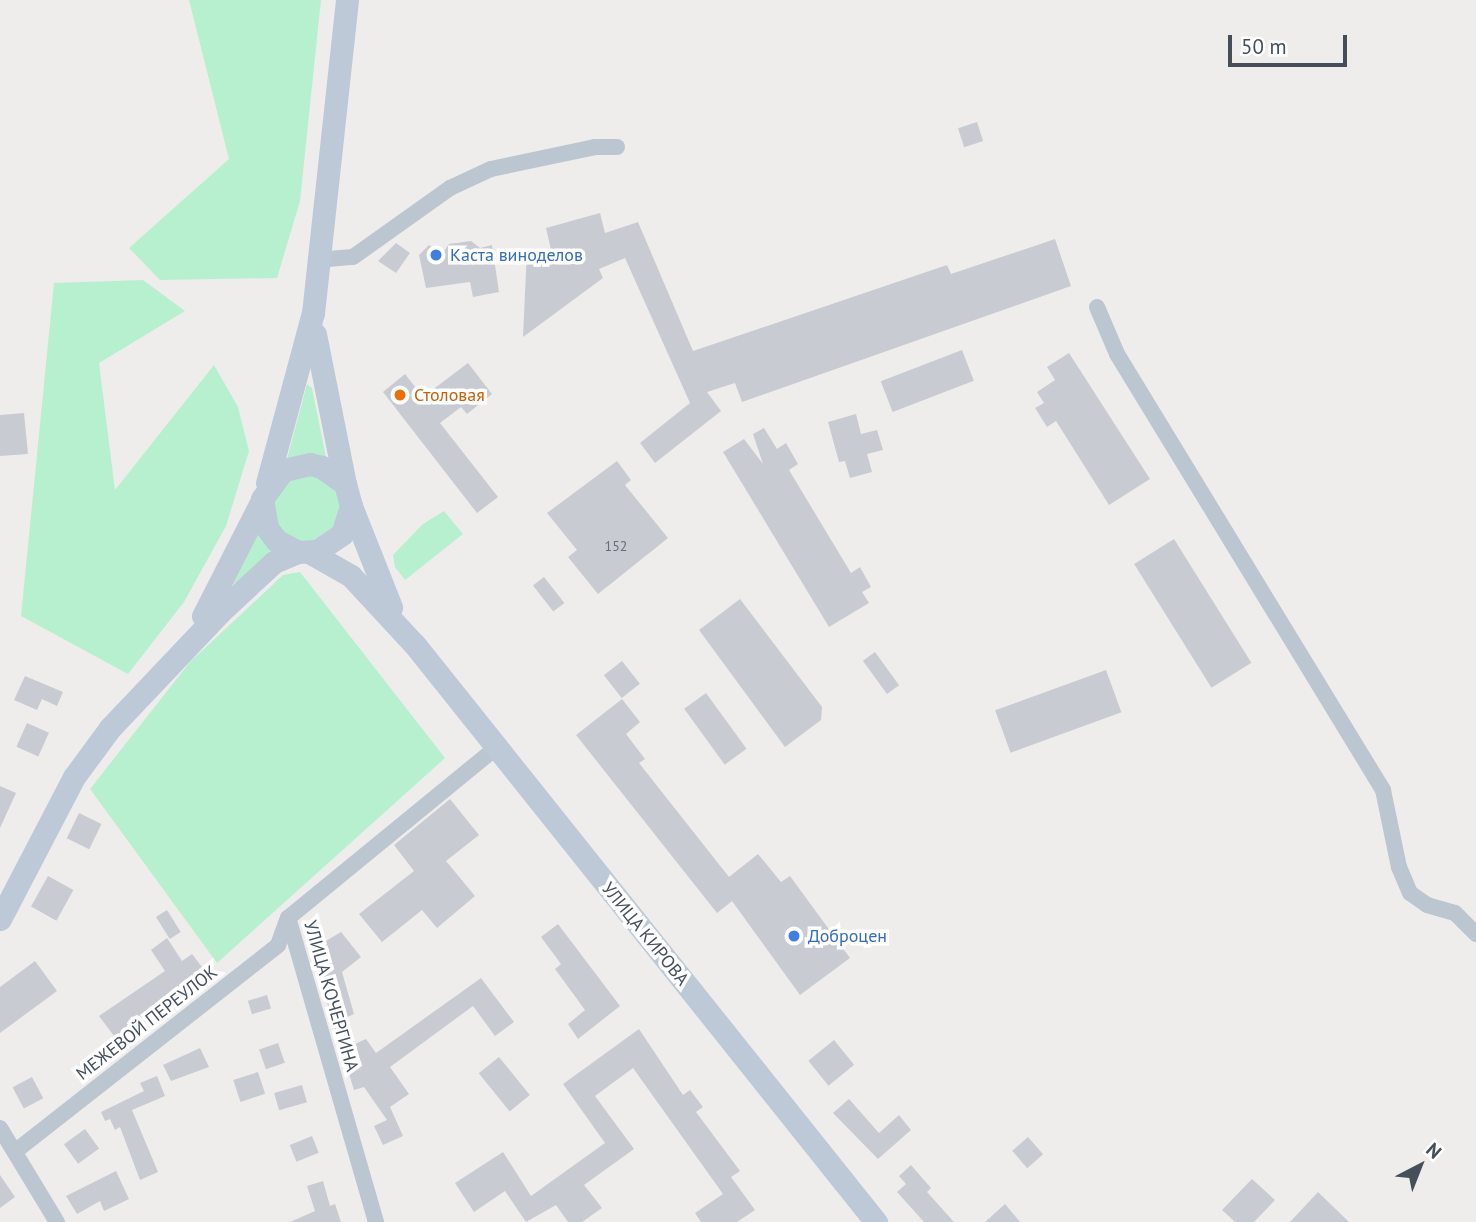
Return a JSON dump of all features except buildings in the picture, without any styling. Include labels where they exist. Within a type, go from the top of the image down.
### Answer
[{"type":"main road","points":[[174,659],[212,603],[264,494],[313,313],[347,0]]},
{"type":"main road","points":[[313,313],[319,365],[351,506],[381,589],[415,645]]},
{"type":"main road","points":[[345,484],[322,467],[310,464],[283,470],[264,494],[267,528],[275,540],[351,576],[415,645]]},
{"type":"main road","points":[[0,919],[74,777],[110,728],[174,659],[274,562],[332,544],[342,534],[351,506]]},
{"type":"main road","name":"УЛИЦА КИРОВА","points":[[415,645],[876,1222]]},
{"type":"street","points":[[317,260],[354,257],[450,188],[491,169],[595,147],[617,147]]},
{"type":"street","points":[[1097,307],[1117,354],[1383,790],[1399,867],[1410,893],[1427,905],[1455,914],[1476,934]]},
{"type":"street","name":"УЛИЦА КОЧЕРГИНА","points":[[376,1222],[288,918],[496,748]]},
{"type":"street","name":"МЕЖЕВОЙ ПЕРЕУЛОК","points":[[16,1150],[278,945],[288,918]]},
{"type":"street","points":[[0,1128],[16,1150],[57,1222]]},
{"type":"green space","points":[[189,0],[321,0],[300,201],[277,278],[160,280],[129,248],[229,159]]},
{"type":"green space","points":[[143,280],[185,311],[99,363],[115,490],[214,365],[238,407],[249,451],[226,526],[184,602],[128,674],[21,616],[54,283]]},
{"type":"green space","points":[[307,384],[312,388],[327,462],[287,459]]},
{"type":"green space","points":[[306,474],[319,477],[330,484],[337,495],[340,508],[337,521],[330,532],[319,539],[306,542],[293,539],[282,532],[275,521],[272,508],[275,495],[282,484],[293,477]]},
{"type":"green space","points":[[444,511],[463,534],[405,580],[395,567],[393,555],[423,524]]},
{"type":"green space","points":[[259,523],[280,552],[231,586]]},
{"type":"green space","points":[[300,572],[445,758],[217,963],[90,789],[190,662],[283,575]]},
{"type":"place","name":"Каста виноделов","points":[[436,255]]},
{"type":"place","name":"Столовая","points":[[400,395]]},
{"type":"place","name":"Доброцен","points":[[794,936]]}]
